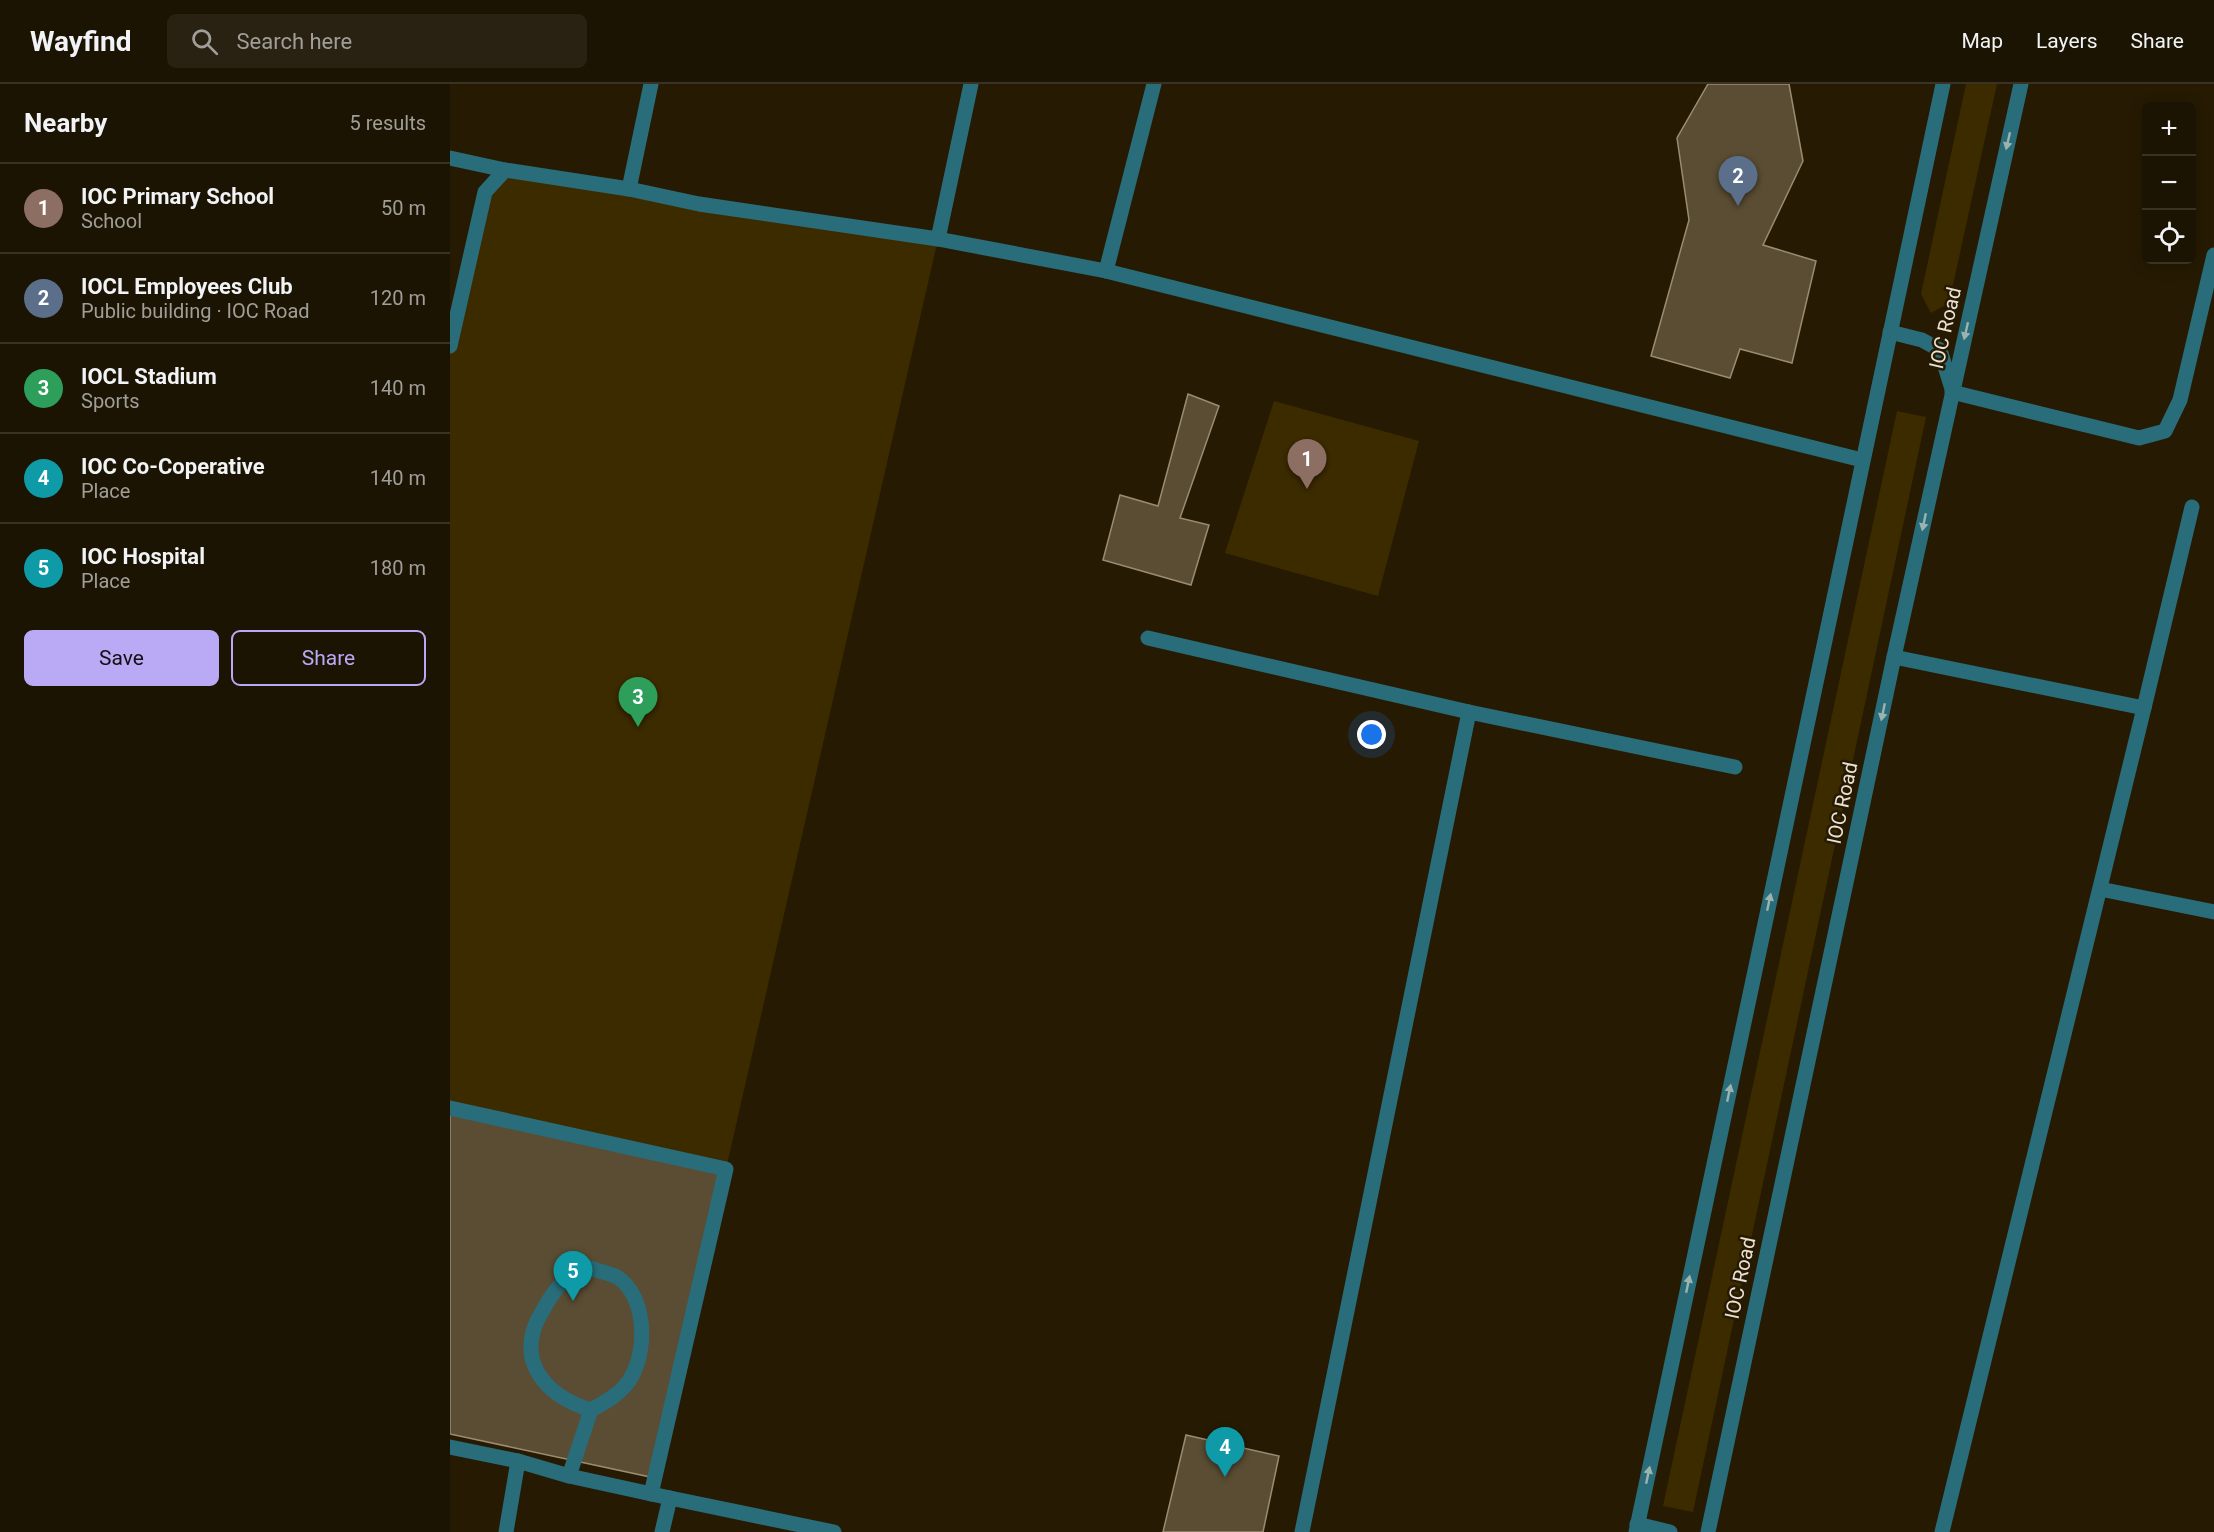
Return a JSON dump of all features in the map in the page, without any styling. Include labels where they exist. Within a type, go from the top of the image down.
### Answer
[{"type":"street","points":[[629,189],[651,84]]},
{"type":"street","points":[[938,239],[970,84]]},
{"type":"street","points":[[1106,271],[1154,84]]},
{"type":"street","points":[[1670,1532],[1636,1528],[1943,84]]},
{"type":"street","name":"IOC Road","points":[[1708,1532],[1894,657],[2021,84]]},
{"type":"street","points":[[450,158],[505,170],[629,189],[699,204],[938,239],[1106,271],[1862,460]]},
{"type":"street","points":[[450,346],[485,192],[505,170]]},
{"type":"street","points":[[1890,332],[1922,340],[1940,350],[1953,392],[2139,438],[2165,431],[2180,400],[2214,255]]},
{"type":"street","points":[[1942,1532],[2192,507]]},
{"type":"street","points":[[1148,638],[1469,712],[1735,767]]},
{"type":"street","points":[[1894,657],[2144,708]]},
{"type":"street","points":[[1302,1532],[1469,712]]},
{"type":"street","points":[[2100,889],[2214,912]]},
{"type":"street","points":[[450,1108],[726,1169],[651,1494]]},
{"type":"street","points":[[569,1476],[591,1410],[626,1385],[636,1365],[641,1344],[641,1317],[635,1296],[617,1277],[590,1269],[564,1281],[546,1304],[534,1323],[530,1347],[536,1371],[553,1391],[573,1404],[591,1410]]},
{"type":"street","points":[[450,1447],[518,1461],[569,1476],[834,1532]]},
{"type":"street","points":[[506,1532],[518,1461]]},
{"type":"street","points":[[662,1532],[670,1498]]},
{"type":"shaded area","points":[[1966,84],[1997,84],[1949,303],[1931,313],[1921,294]]},
{"type":"shaded area","points":[[505,170],[938,239],[726,1169],[450,1108],[450,346],[485,192]]},
{"type":"shaded area","points":[[1274,401],[1419,441],[1378,596],[1225,553]]},
{"type":"shaded area","points":[[1897,411],[1926,417],[1693,1512],[1663,1506]]},
{"type":"building","points":[[1708,84],[1789,84],[1803,161],[1763,245],[1816,261],[1792,363],[1740,349],[1730,378],[1651,356],[1689,220],[1677,138]]},
{"type":"building","points":[[1188,394],[1219,406],[1180,518],[1209,525],[1191,585],[1103,560],[1120,495],[1158,506]]},
{"type":"building","points":[[450,1108],[726,1169],[655,1478],[450,1434]]},
{"type":"building","points":[[1186,1435],[1279,1456],[1263,1532],[1163,1532]]},
{"type":"place","name":"IOCL Employees Club","points":[[1738,206]]},
{"type":"place","name":"IOC Primary School","points":[[1307,489]]},
{"type":"place","name":"IOCL Stadium","points":[[638,727]]},
{"type":"place","name":"IOC Hospital","points":[[573,1301]]},
{"type":"place","name":"IOC Co-Coperative","points":[[1225,1477]]}]
